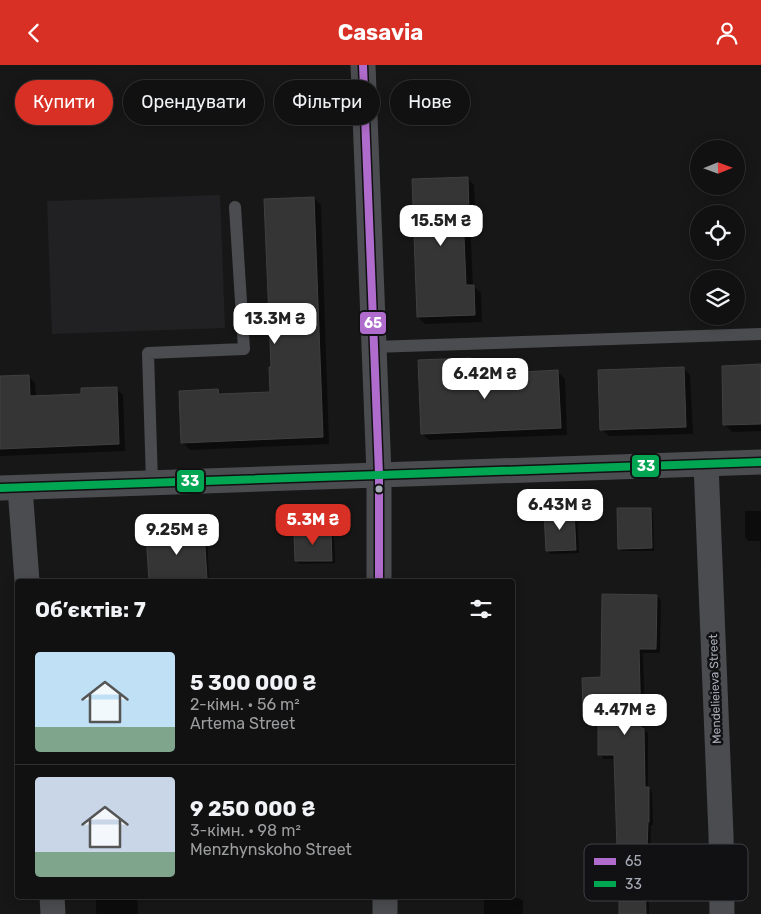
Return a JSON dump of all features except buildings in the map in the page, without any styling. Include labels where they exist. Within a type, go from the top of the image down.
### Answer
[{"type":"street","points":[[363,65],[379,474],[380,579]]},
{"type":"street","points":[[27,579],[10,488],[761,462]]},
{"type":"street","name":"Mendelieieva Street","points":[[706,464],[721,844]]},
{"type":"street","points":[[52,899],[53,914]]},
{"type":"street","points":[[385,899],[385,914]]},
{"type":"street","name":"Mendelieieva Street","points":[[722,901],[722,914]]},
{"type":"lane","points":[[152,482],[148,353],[244,349],[235,207]]},
{"type":"lane","points":[[374,347],[761,334]]},
{"type":"shaded area","points":[[220,195],[225,328],[52,334],[47,201]]},
{"type":"transit line","name":"65","points":[[363,65],[379,474],[379,579]]},
{"type":"transit line","name":"33","points":[[0,488],[761,462]]}]
